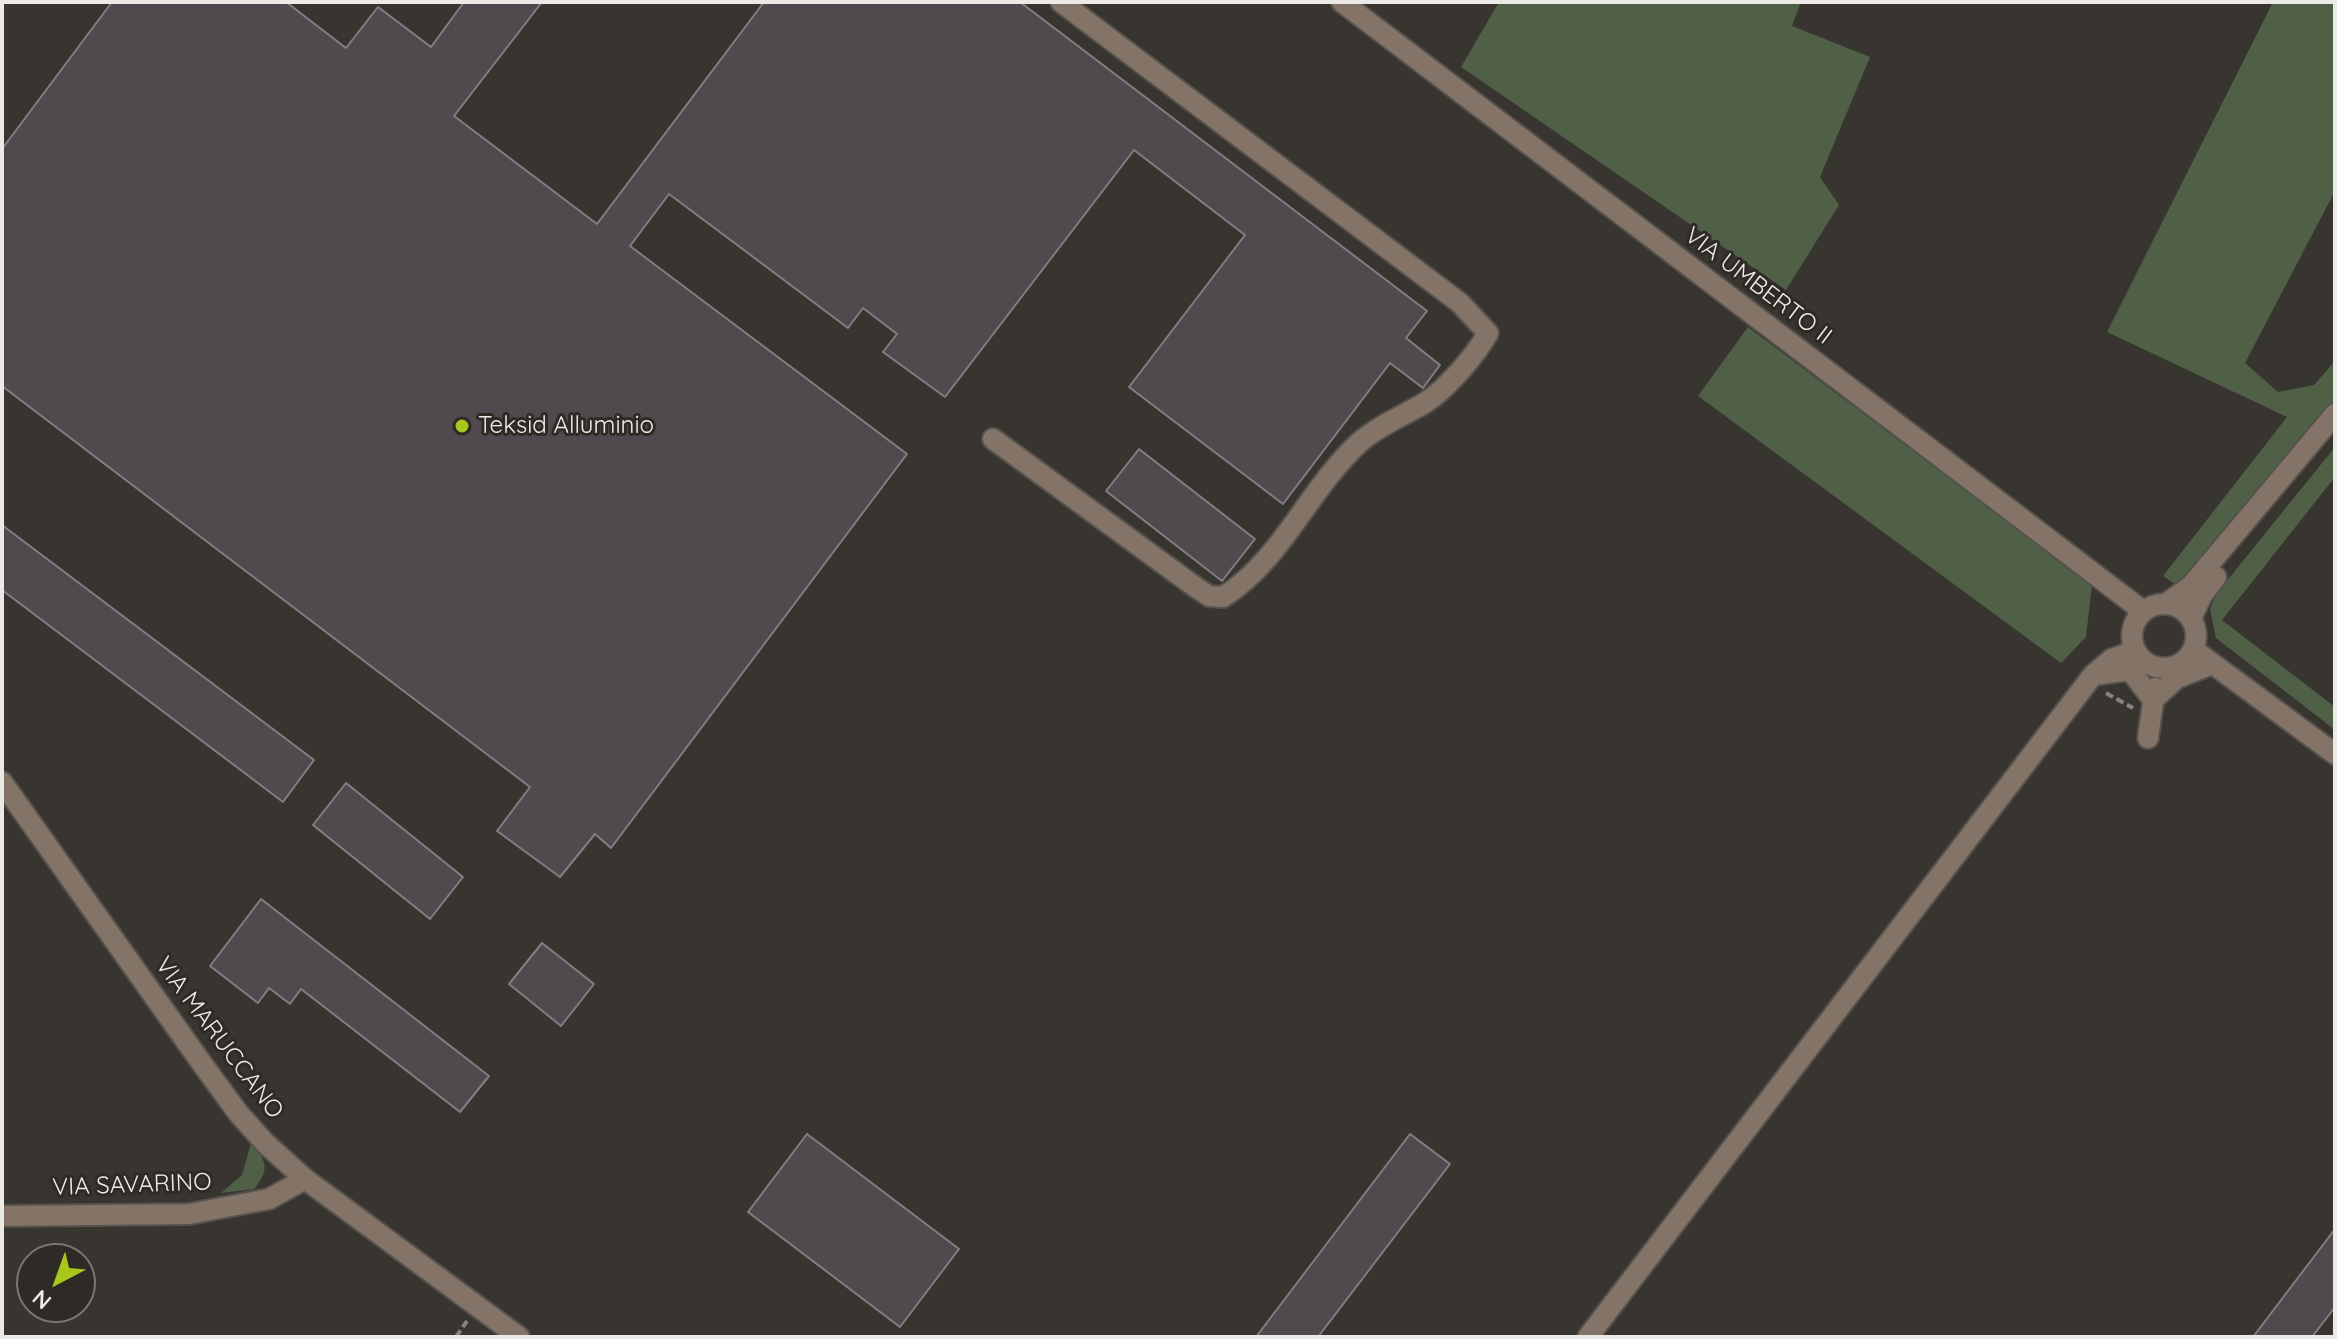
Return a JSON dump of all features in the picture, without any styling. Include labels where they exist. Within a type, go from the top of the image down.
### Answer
[{"type":"street","points":[[993,439],[1209,596],[1223,597],[1261,567],[1342,460],[1362,440],[1426,403],[1449,383],[1488,333],[1460,303],[1061,2]]},
{"type":"street","name":"VIA UMBERTO II","points":[[1342,2],[2143,611]]},
{"type":"street","points":[[2167,603],[2191,586],[2335,414]]},
{"type":"street","points":[[2191,618],[2202,595],[2335,435]]},
{"type":"street","points":[[2167,603],[2180,607],[2191,618],[2196,628],[2194,650],[2185,661],[2172,668],[2157,668],[2144,662],[2135,651],[2131,637],[2134,623],[2143,611],[2167,603]]},
{"type":"street","points":[[2194,650],[2335,754]]},
{"type":"street","points":[[1588,1337],[2112,659],[2135,651]]},
{"type":"street","points":[[2153,706],[2177,678],[2212,664]]},
{"type":"street","points":[[2148,738],[2157,668]]},
{"type":"street","points":[[2096,682],[2130,670],[2153,706]]},
{"type":"street","name":"VIA MARUCCANO","points":[[2,782],[239,1114],[265,1143],[305,1179],[519,1337]]},
{"type":"street","name":"VIA SAVARINO","points":[[2,1216],[189,1214],[269,1199],[305,1179]]},
{"type":"path","points":[[2096,682],[2129,707],[2153,706]]},
{"type":"green space","points":[[1499,2],[1801,2],[1792,26],[1870,57],[1820,177],[1839,205],[1786,290],[1461,67]]},
{"type":"green space","points":[[2273,2],[2335,2],[2335,191],[2245,363],[2278,392],[2314,385],[2335,361],[2335,401],[2193,572],[2175,584],[2163,576],[2287,417],[2107,332]]},
{"type":"green space","points":[[1748,327],[2092,585],[2086,637],[2061,663],[1698,396]]},
{"type":"green space","points":[[2335,447],[2335,477],[2222,620],[2335,707],[2335,730],[2216,638],[2210,609],[2217,593]]},
{"type":"green space","points":[[251,1143],[263,1160],[263,1176],[254,1189],[221,1193],[242,1175]]},
{"type":"building","name":"Teksid Alluminio","points":[[112,2],[286,2],[346,48],[378,7],[431,47],[464,2],[542,2],[454,116],[597,224],[764,2],[1020,2],[1427,311],[1406,338],[1440,365],[1423,388],[1390,363],[1283,504],[1129,387],[1245,235],[1134,150],[945,397],[883,352],[897,334],[863,308],[848,328],[669,194],[630,246],[907,454],[611,848],[595,834],[560,877],[497,831],[530,787],[2,386],[2,149]]},
{"type":"building","points":[[1139,449],[1255,539],[1222,581],[1106,491]]},
{"type":"building","points":[[2,525],[314,760],[283,802],[2,590]]},
{"type":"building","points":[[346,783],[463,877],[430,919],[313,825]]},
{"type":"building","points":[[261,899],[489,1076],[460,1112],[301,989],[290,1004],[269,988],[258,1003],[210,966]]},
{"type":"building","points":[[542,943],[594,984],[561,1026],[509,984]]},
{"type":"building","points":[[807,1134],[959,1249],[900,1327],[748,1212]]},
{"type":"building","points":[[1410,1134],[1450,1164],[1318,1337],[1256,1337]]},
{"type":"building","points":[[2335,1229],[2335,1307],[2312,1337],[2253,1337]]},
{"type":"place","name":"Teksid Alluminio","points":[[462,426]]}]
